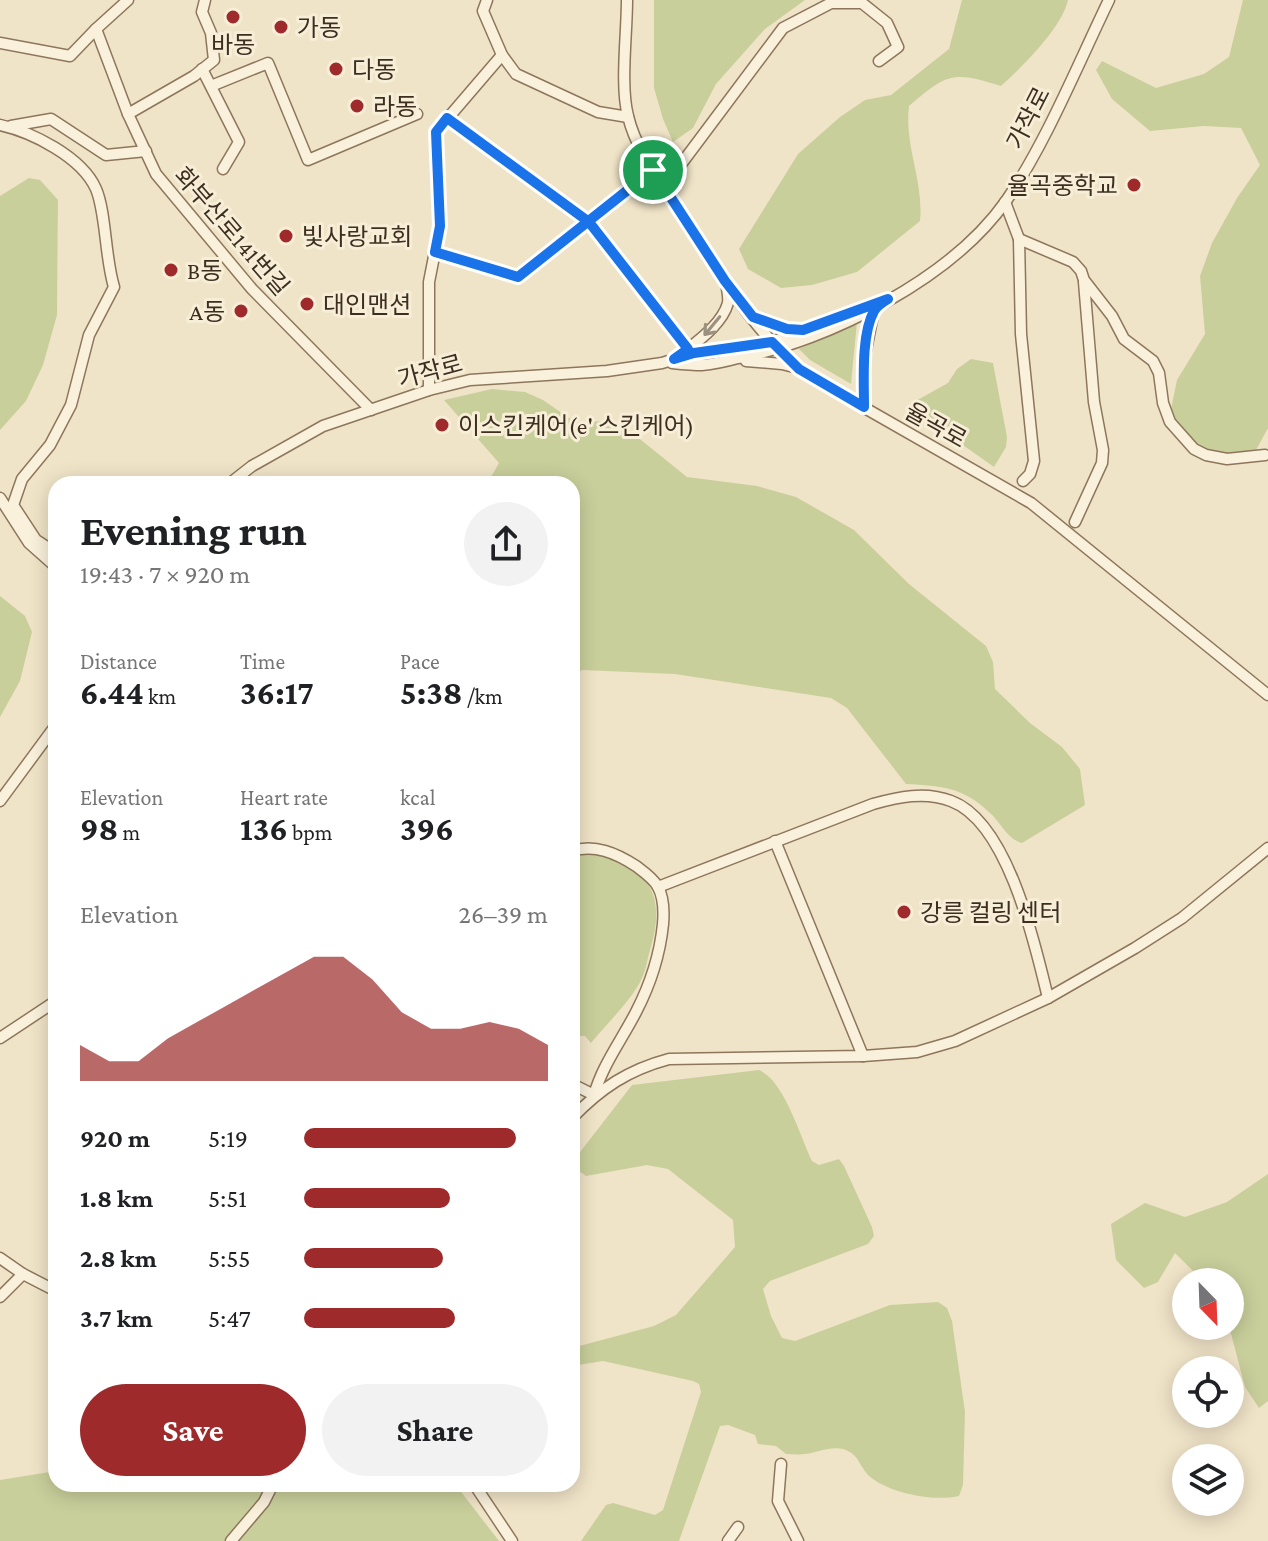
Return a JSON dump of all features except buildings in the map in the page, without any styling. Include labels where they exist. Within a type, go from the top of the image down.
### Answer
[{"type":"street","points":[[0,43],[70,56],[128,0]]},
{"type":"street","points":[[128,114],[214,60],[211,33],[202,12],[205,0]]},
{"type":"street","points":[[487,0],[483,11],[502,55],[516,74],[598,112],[628,117]]},
{"type":"street","name":"율곡로","points":[[627,0],[628,117],[653,170],[725,281],[775,346],[799,369],[1031,503],[1268,695]]},
{"type":"street","name":"가작로","points":[[662,363],[704,365],[775,346],[866,315],[920,281],[970,242],[1005,202],[1032,156],[1109,0]]},
{"type":"street","points":[[664,187],[783,28],[831,3],[862,3],[887,23],[898,47],[879,61]]},
{"type":"street","name":"화부산로141번길","points":[[96,29],[128,114],[156,174],[252,289],[371,410]]},
{"type":"street","points":[[429,390],[429,282],[440,226],[436,132],[502,55]]},
{"type":"street","points":[[211,86],[268,63],[308,160],[417,114]]},
{"type":"street","points":[[202,69],[239,142],[223,169]]},
{"type":"street","points":[[447,118],[589,222],[688,349]]},
{"type":"street","points":[[4,126],[51,119],[106,155],[146,151]]},
{"type":"street","points":[[4,126],[35,136],[68,157],[96,189],[107,264],[114,287],[89,335],[71,405],[50,445],[22,479],[13,505],[36,540],[48,548]]},
{"type":"street","points":[[435,252],[518,277],[653,170]]},
{"type":"street","points":[[1005,202],[1019,239],[1021,334],[1034,461],[1030,474],[1023,481]]},
{"type":"street","points":[[1019,239],[1073,262],[1084,280],[1094,402],[1103,450],[1102,463],[1075,522]]},
{"type":"street","points":[[1084,280],[1112,316],[1124,339],[1153,361],[1159,373],[1166,412],[1184,440],[1206,455],[1227,459],[1265,455]]},
{"type":"street","points":[[674,359],[709,331],[724,310],[728,301],[725,281]]},
{"type":"street","name":"가작로","points":[[239,476],[323,426],[429,390],[470,380],[607,371],[662,363],[694,353],[775,346],[803,330],[888,299]]},
{"type":"street","points":[[864,407],[865,355],[875,308]]},
{"type":"street","points":[[753,317],[787,329],[803,330]]},
{"type":"street","points":[[704,365],[754,361],[799,369]]},
{"type":"street","points":[[0,498],[29,543],[48,560]]},
{"type":"street","points":[[0,801],[48,736]]},
{"type":"street","points":[[658,887],[873,804],[923,795],[951,801],[968,811],[986,831],[1016,887],[1026,911],[1048,998]]},
{"type":"street","points":[[775,841],[863,1056]]},
{"type":"street","points":[[580,1110],[594,1095],[624,1076],[669,1059],[863,1056],[917,1052],[955,1041],[1088,977],[1182,918],[1268,848]]},
{"type":"street","points":[[580,850],[612,852],[640,869],[658,887],[663,899],[657,959],[636,1014],[609,1055],[594,1095]]},
{"type":"street","points":[[0,1038],[48,1006]]},
{"type":"street","points":[[580,1088],[594,1095]]},
{"type":"street","points":[[0,1258],[48,1287]]},
{"type":"street","points":[[0,1297],[23,1274]]},
{"type":"street","points":[[781,1464],[778,1501],[798,1541]]},
{"type":"street","points":[[231,1541],[269,1492]]},
{"type":"street","points":[[479,1492],[512,1541]]},
{"type":"street","points":[[728,1541],[738,1527]]},
{"type":"green space","points":[[654,0],[805,0],[765,29],[716,84],[693,128],[673,142],[654,88]]},
{"type":"green space","points":[[962,0],[1068,0],[1050,35],[1001,86],[971,78],[951,78],[933,87],[909,106],[909,135],[919,192],[920,221],[857,272],[812,285],[781,288],[748,269],[739,249],[798,154],[840,117],[865,100],[891,95],[949,49]]},
{"type":"green space","points":[[1243,0],[1268,0],[1268,428],[1256,450],[1220,462],[1187,448],[1170,414],[1177,380],[1205,334],[1200,276],[1212,243],[1260,165],[1241,128],[1204,126],[1150,131],[1112,99],[1096,70],[1102,61],[1156,88],[1204,74],[1229,57]]},
{"type":"green space","points":[[29,178],[40,180],[58,200],[57,315],[43,365],[26,401],[0,430],[0,196]]},
{"type":"green space","points":[[857,322],[851,384],[810,360],[799,349]]},
{"type":"green space","points":[[971,359],[993,363],[1007,437],[1006,447],[994,467],[916,412],[912,403],[948,383],[957,369]]},
{"type":"green space","points":[[492,389],[525,392],[543,400],[575,422],[620,423],[687,477],[757,486],[796,497],[854,530],[909,584],[986,646],[993,662],[995,689],[1030,723],[1062,747],[1080,769],[1085,805],[1022,843],[1008,834],[994,817],[971,798],[941,787],[906,784],[847,708],[831,698],[675,674],[580,671],[580,476],[492,476],[499,463],[444,400]]},
{"type":"green space","points":[[0,596],[25,616],[32,632],[20,681],[0,717]]},
{"type":"green space","points":[[584,852],[605,857],[636,872],[647,882],[656,910],[655,928],[643,977],[591,1043],[585,1036],[580,1036],[580,854]]},
{"type":"green space","points":[[759,1070],[768,1076],[784,1097],[812,1161],[819,1165],[839,1159],[874,1236],[868,1244],[770,1281],[763,1289],[771,1316],[782,1338],[795,1341],[890,1305],[938,1302],[947,1308],[952,1321],[965,1412],[963,1485],[959,1496],[937,1498],[899,1491],[868,1475],[854,1455],[843,1449],[786,1454],[776,1446],[758,1444],[755,1435],[728,1425],[720,1426],[679,1541],[581,1541],[606,1505],[613,1503],[655,1515],[663,1510],[701,1392],[699,1384],[693,1381],[603,1361],[580,1365],[580,1346],[654,1326],[676,1315],[735,1247],[733,1220],[668,1169],[647,1165],[586,1176],[580,1172],[580,1152],[632,1085]]},
{"type":"green space","points":[[1268,1174],[1268,1401],[1259,1408],[1245,1387],[1244,1356],[1237,1356],[1233,1340],[1244,1340],[1244,1268],[1190,1268],[1175,1253],[1158,1282],[1144,1288],[1116,1260],[1111,1224],[1145,1203],[1185,1217],[1227,1202]]},
{"type":"green space","points":[[48,1472],[48,1492],[461,1492],[499,1541],[0,1541],[0,1480]]},
{"type":"place","name":"바동","points":[[233,17]]},
{"type":"place","name":"가동","points":[[281,27]]},
{"type":"place","name":"다동","points":[[336,69]]},
{"type":"place","name":"라동","points":[[357,106]]},
{"type":"place","name":"율곡중학교","points":[[1134,185]]},
{"type":"place","name":"빛사랑교회","points":[[286,236]]},
{"type":"place","name":"B동","points":[[171,270]]},
{"type":"place","name":"대인맨션","points":[[307,304]]},
{"type":"place","name":"A동","points":[[241,311]]},
{"type":"place","name":"이스킨케어(e' 스킨케어)","points":[[442,425]]},
{"type":"place","name":"강릉 컬링 센터","points":[[904,912]]},
{"type":"route","points":[[653,170],[589,222],[518,277],[435,252],[440,226],[436,132],[447,118],[589,222],[688,349],[674,359],[694,353],[772,342],[799,369],[864,407],[865,355],[871,320],[875,308],[888,299],[803,330],[787,329],[753,317],[725,281],[653,170]]}]
